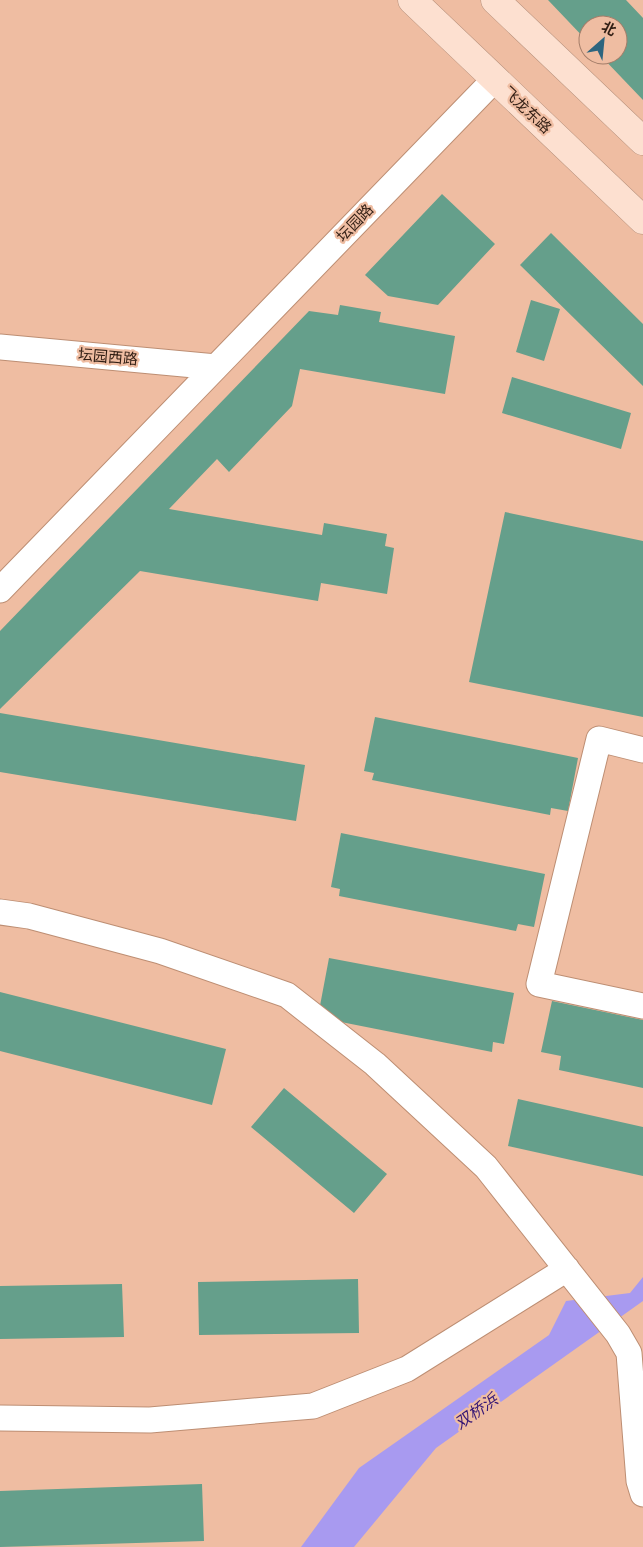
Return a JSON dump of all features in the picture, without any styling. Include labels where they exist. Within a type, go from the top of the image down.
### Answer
[{"type":"main road","name":"飞龙东路","points":[[412,0],[643,220]]},
{"type":"main road","points":[[495,0],[643,141]]},
{"type":"street","name":"坛园路","points":[[0,590],[494,80]]},
{"type":"street","name":"坛园西路","points":[[0,347],[216,367]]},
{"type":"street","points":[[643,750],[599,739],[539,984],[643,1006]]},
{"type":"street","points":[[0,912],[29,916],[160,951],[287,995],[376,1064],[486,1167],[618,1334],[629,1352],[639,1481],[643,1494]]},
{"type":"street","points":[[0,1418],[150,1420],[313,1406],[407,1369],[567,1270]]},
{"type":"water","name":"双桥浜","points":[[643,1277],[643,1301],[436,1448],[354,1547],[301,1547],[359,1468],[549,1335],[566,1301],[630,1293]]},
{"type":"building","points":[[548,0],[626,0],[643,18],[643,100],[610,65],[628,65],[628,15],[578,15],[578,32]]},
{"type":"building","points":[[442,194],[495,244],[438,305],[388,296],[365,275]]},
{"type":"building","points":[[551,233],[643,324],[643,386],[520,265]]},
{"type":"building","points":[[531,300],[560,309],[544,361],[516,352]]},
{"type":"building","points":[[340,305],[381,312],[379,322],[455,336],[445,394],[300,369],[292,406],[229,472],[217,459],[169,509],[322,535],[324,523],[387,534],[385,546],[394,548],[387,594],[321,583],[318,601],[140,571],[0,709],[0,631],[309,311],[338,315]]},
{"type":"building","points":[[512,377],[631,413],[621,449],[502,413]]},
{"type":"building","points":[[505,512],[643,541],[643,717],[469,682]]},
{"type":"building","points":[[0,713],[305,765],[296,821],[0,772]]},
{"type":"building","points":[[375,717],[578,758],[568,811],[551,808],[550,815],[372,780],[374,773],[364,771]]},
{"type":"building","points":[[341,833],[545,874],[534,927],[518,924],[516,931],[339,896],[340,889],[331,887]]},
{"type":"building","points":[[329,958],[514,993],[504,1044],[493,1042],[492,1052],[326,1019],[319,1011]]},
{"type":"building","points":[[0,992],[226,1049],[212,1105],[0,1051]]},
{"type":"building","points":[[552,1001],[643,1020],[643,1088],[559,1070],[561,1056],[541,1052]]},
{"type":"building","points":[[284,1088],[387,1174],[354,1213],[251,1127]]},
{"type":"building","points":[[518,1099],[643,1127],[643,1176],[508,1146]]},
{"type":"building","points":[[358,1279],[359,1333],[199,1335],[198,1282]]},
{"type":"building","points":[[122,1284],[124,1337],[0,1339],[0,1286]]},
{"type":"building","points":[[202,1484],[204,1541],[0,1547],[0,1491]]}]
